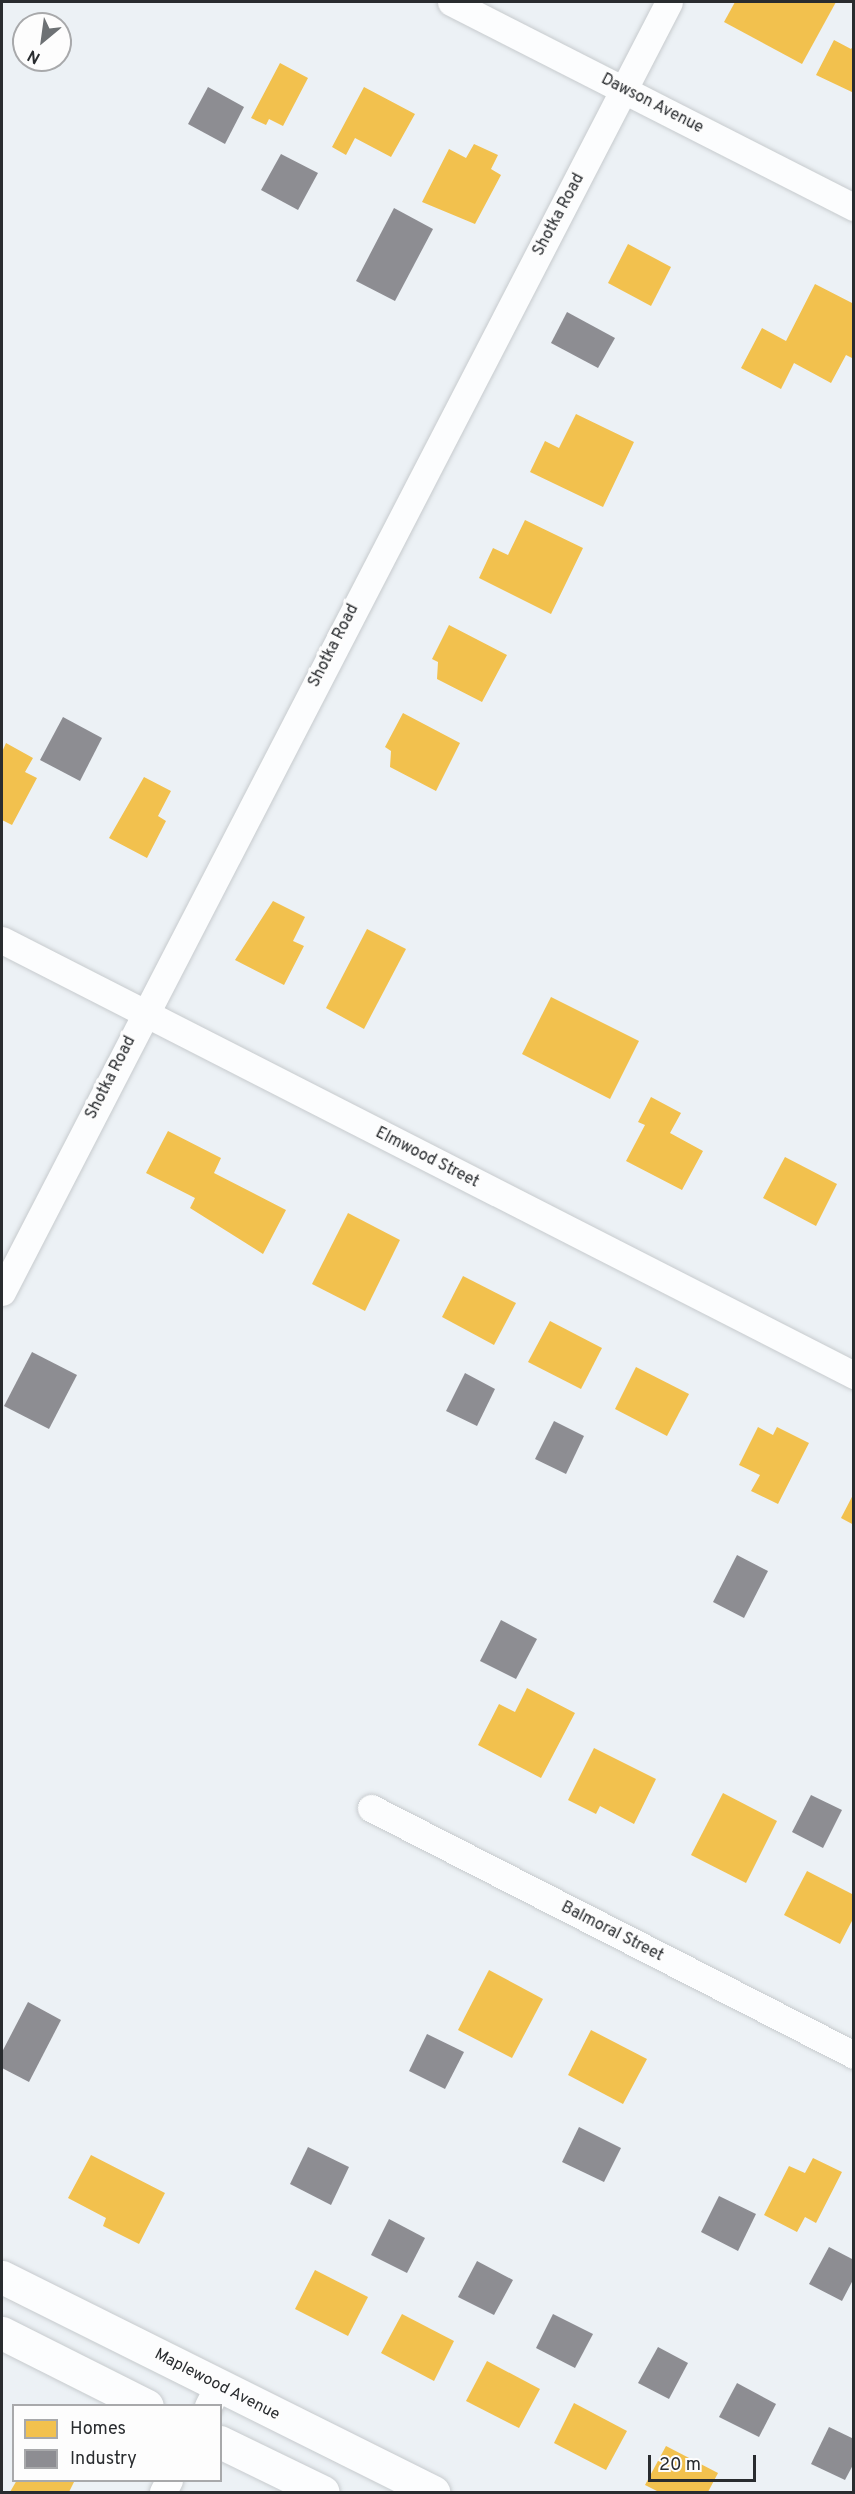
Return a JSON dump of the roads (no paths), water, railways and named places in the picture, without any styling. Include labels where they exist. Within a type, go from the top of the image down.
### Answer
[{"type":"street","name":"Dawson Avenue","points":[[451,2],[854,207]]},
{"type":"street","name":"Shotka Road","points":[[2,1292],[144,1013],[669,2]]},
{"type":"street","name":"Elmwood Street","points":[[2,940],[854,1375]]},
{"type":"street","name":"Balmoral Street","points":[[372,1808],[854,2055]]},
{"type":"street","name":"Maplewood Avenue","points":[[2,2277],[213,2396],[433,2493]]},
{"type":"street","points":[[2,2332],[143,2404]]},
{"type":"street","points":[[222,2443],[323,2493]]}]
